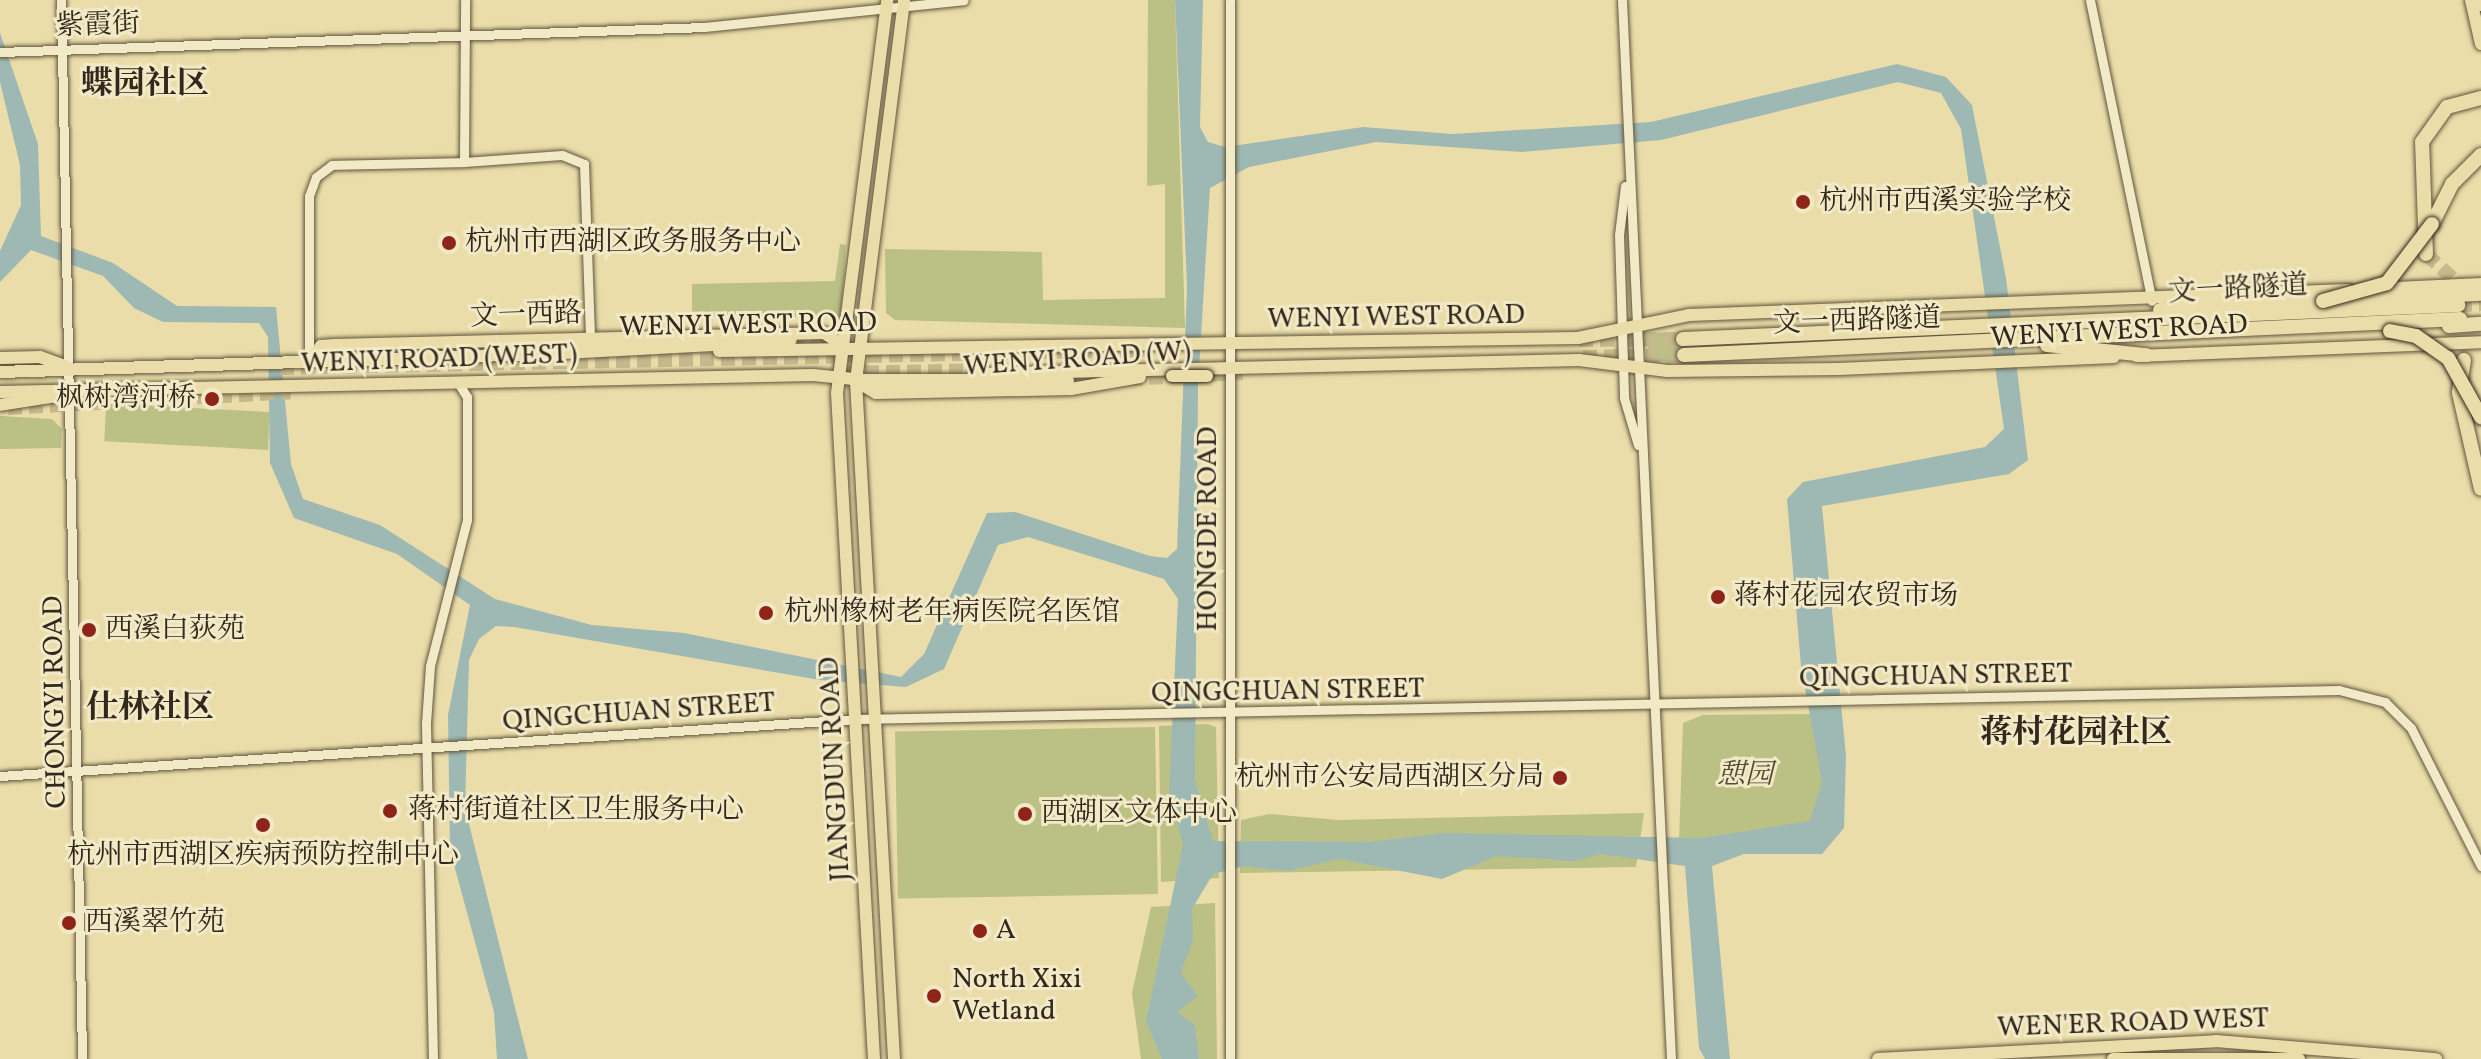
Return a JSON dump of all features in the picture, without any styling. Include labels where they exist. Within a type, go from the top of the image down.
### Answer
[{"type":"highway","points":[[2426,254],[2424,133],[2447,107],[2481,98]]},
{"type":"highway","points":[[2323,301],[2368,293],[2402,271],[2452,184],[2481,155]]},
{"type":"highway","points":[[2019,322],[2124,312],[2481,294]]},
{"type":"highway","name":"文一路隧道","points":[[2019,322],[2459,312],[2024,342]]},
{"type":"highway","name":"文一西路隧道","points":[[2019,322],[1683,347],[1985,345],[2024,342]]},
{"type":"highway","points":[[2024,342],[2122,344],[2481,324]]},
{"type":"highway","points":[[2390,331],[2416,336],[2448,358],[2481,417]]},
{"type":"highway","points":[[529,354],[790,340]]},
{"type":"highway","points":[[2024,342],[2146,355]]},
{"type":"highway","points":[[2464,360],[2461,407],[2481,489]]},
{"type":"highway","points":[[849,381],[1067,381]]},
{"type":"main road","points":[[2471,0],[2481,44]]},
{"type":"main road","name":"JIANGDUN ROAD","points":[[874,1059],[854,663],[849,381],[858,346],[903,6]]},
{"type":"main road","name":"JIANGDUN ROAD","points":[[886,7],[844,346],[873,700],[894,1059]]},
{"type":"main road","name":"WENYI WEST ROAD","points":[[309,362],[844,346],[1230,345],[1622,333],[1689,315],[2152,301],[2481,284]]},
{"type":"main road","name":"文一西路","points":[[309,362],[321,346],[824,333],[844,346]]},
{"type":"main road","points":[[428,358],[492,342]]},
{"type":"main road","name":"WENYI WEST ROAD","points":[[1232,368],[1992,362],[2481,342]]},
{"type":"main road","name":"WENYI ROAD (WEST)","points":[[0,358],[40,357],[70,369]]},
{"type":"main road","name":"WENYI ROAD (WEST)","points":[[0,372],[309,362]]},
{"type":"main road","name":"WENYI ROAD (W)","points":[[849,381],[889,393],[1071,389],[1171,373],[1208,373],[1232,368]]},
{"type":"main road","name":"WENYI ROAD (WEST)","points":[[0,392],[264,389],[457,381],[813,375],[849,381]]},
{"type":"main road","name":"WENYI ROAD (WEST)","points":[[0,405],[37,405],[71,392]]},
{"type":"main road","name":"WEN'ER ROAD WEST","points":[[1878,1059],[2216,1041],[2436,1059]]},
{"type":"main road","name":"WEN'ER ROAD WEST","points":[[2113,1059],[2299,1059]]},
{"type":"street","name":"CHONGYI ROAD","points":[[61,0],[65,49],[66,240],[80,774],[82,1059]]},
{"type":"street","points":[[464,162],[460,32],[465,0]]},
{"type":"street","name":"紫霞街","points":[[5,52],[460,32],[964,0]]},
{"type":"street","name":"HONGDE ROAD","points":[[1230,0],[1230,1059]]},
{"type":"street","points":[[1622,0],[1627,179],[1640,327],[1642,460],[1655,707],[1659,863],[1671,1059]]},
{"type":"street","points":[[2090,0],[2152,301]]},
{"type":"street","points":[[309,362],[309,196],[316,177],[332,165],[464,162],[562,155],[584,164],[590,338]]},
{"type":"street","points":[[1627,179],[1619,235],[1623,363],[1642,460]]},
{"type":"street","points":[[457,381],[467,397]]},
{"type":"street","points":[[433,1059],[427,753],[430,666],[467,520],[467,397],[477,381]]},
{"type":"street","name":"QINGCHUAN STREET","points":[[0,776],[427,753],[873,718],[1230,715],[2364,693],[2385,702],[2424,746],[2481,866]]},
{"type":"green space","points":[[1148,0],[1175,0],[1185,328],[895,320],[886,313],[885,249],[1042,252],[1043,300],[1165,298],[1165,184],[1147,186]]},
{"type":"green space","points":[[840,244],[846,245],[841,317],[692,316],[692,284],[835,281]]},
{"type":"green space","points":[[1691,331],[1684,349],[1691,363],[1647,360],[1649,333]]},
{"type":"green space","points":[[106,403],[270,412],[268,450],[104,441]]},
{"type":"green space","points":[[0,416],[52,419],[62,429],[61,448],[0,449]]},
{"type":"green space","name":"憇园","points":[[1817,714],[1826,775],[1822,812],[1805,829],[1679,842],[1683,723],[1703,715]]},
{"type":"green space","points":[[1207,724],[1216,727],[1219,878],[1161,882],[1159,726]]},
{"type":"green space","name":"西湖区文体中心","points":[[1155,727],[1158,894],[898,899],[895,732]]},
{"type":"green space","points":[[1644,813],[1636,867],[1240,873],[1241,820],[1269,814],[1338,820]]},
{"type":"green space","points":[[1215,903],[1217,1059],[1141,1059],[1132,993],[1151,907]]},
{"type":"water","points":[[1175,0],[1203,0],[1200,127],[1208,142],[1225,147],[1363,127],[1452,134],[1651,122],[1897,64],[1946,77],[1972,105],[2006,278],[2028,460],[2009,474],[1822,506],[1846,756],[1844,828],[1822,854],[1744,854],[1712,866],[1730,1059],[1705,1059],[1699,1048],[1685,866],[1601,854],[1574,861],[1497,856],[1442,879],[1339,859],[1287,871],[1244,866],[1213,874],[1192,909],[1193,939],[1181,973],[1198,996],[1177,1012],[1195,1025],[1199,1059],[1162,1059],[1146,1021],[1183,844],[1169,795],[1178,599],[1164,579],[1028,537],[998,545],[944,669],[906,687],[820,680],[514,627],[496,626],[479,639],[469,660],[465,808],[528,1059],[497,1059],[494,1012],[450,850],[448,715],[470,605],[397,554],[294,518],[270,463],[268,337],[259,323],[163,322],[134,308],[103,276],[31,250],[0,282],[0,251],[21,205],[20,165],[0,82],[0,33],[38,144],[41,236],[113,263],[177,306],[276,307],[291,464],[303,499],[380,525],[495,599],[592,625],[684,633],[901,677],[924,654],[987,513],[1015,512],[1150,556],[1167,558],[1177,549],[1187,287]],"holes":[[[1898,82],[1941,93],[1961,129],[2004,429],[1985,447],[1803,482],[1787,499],[1801,666],[1822,782],[1810,821],[1702,838],[1444,833],[1369,842],[1213,841],[1195,780],[1198,386],[1210,188],[1249,167],[1376,142],[1522,152],[1661,140]]]},
{"type":"tunnel","points":[[2426,254],[2461,286]]},
{"type":"tunnel","points":[[2458,305],[2481,304]]},
{"type":"tunnel","points":[[1579,340],[1683,339]]},
{"type":"tunnel","points":[[790,340],[874,345]]},
{"type":"tunnel","points":[[280,368],[1151,350]]},
{"type":"tunnel","points":[[1583,357],[1684,355]]},
{"type":"tunnel","points":[[0,366],[27,366]]},
{"type":"tunnel","points":[[844,373],[987,370]]},
{"type":"tunnel","points":[[1128,379],[1243,373]]},
{"type":"tunnel","points":[[1067,381],[1107,380]]},
{"type":"tunnel","points":[[8,408],[291,392]]},
{"type":"place","name":"杭州市西溪实验学校","points":[[1803,202]]},
{"type":"place","name":"杭州市西湖区政务服务中心","points":[[449,243]]},
{"type":"place","name":"枫树湾河桥","points":[[212,399]]},
{"type":"place","name":"蒋村花园农贸市场","points":[[1718,597]]},
{"type":"place","name":"杭州橡树老年病医院名医馆","points":[[766,613]]},
{"type":"place","name":"西溪白荻苑","points":[[89,630]]},
{"type":"place","name":"杭州市公安局西湖区分局","points":[[1560,778]]},
{"type":"place","name":"蒋村街道社区卫生服务中心","points":[[390,811]]},
{"type":"place","name":"西湖区文体中心","points":[[1025,814]]},
{"type":"place","name":"杭州市西湖区疾病预防控制中心","points":[[263,825]]},
{"type":"place","name":"西溪翠竹苑","points":[[69,923]]},
{"type":"place","name":"A","points":[[980,931]]},
{"type":"place","name":"North Xixi Wetland","points":[[934,996]]},
{"type":"district","name":"蝶园社区","points":[[145,85]]},
{"type":"district","name":"仕林社区","points":[[150,709]]},
{"type":"district","name":"蒋村花园社区","points":[[2076,734]]}]
